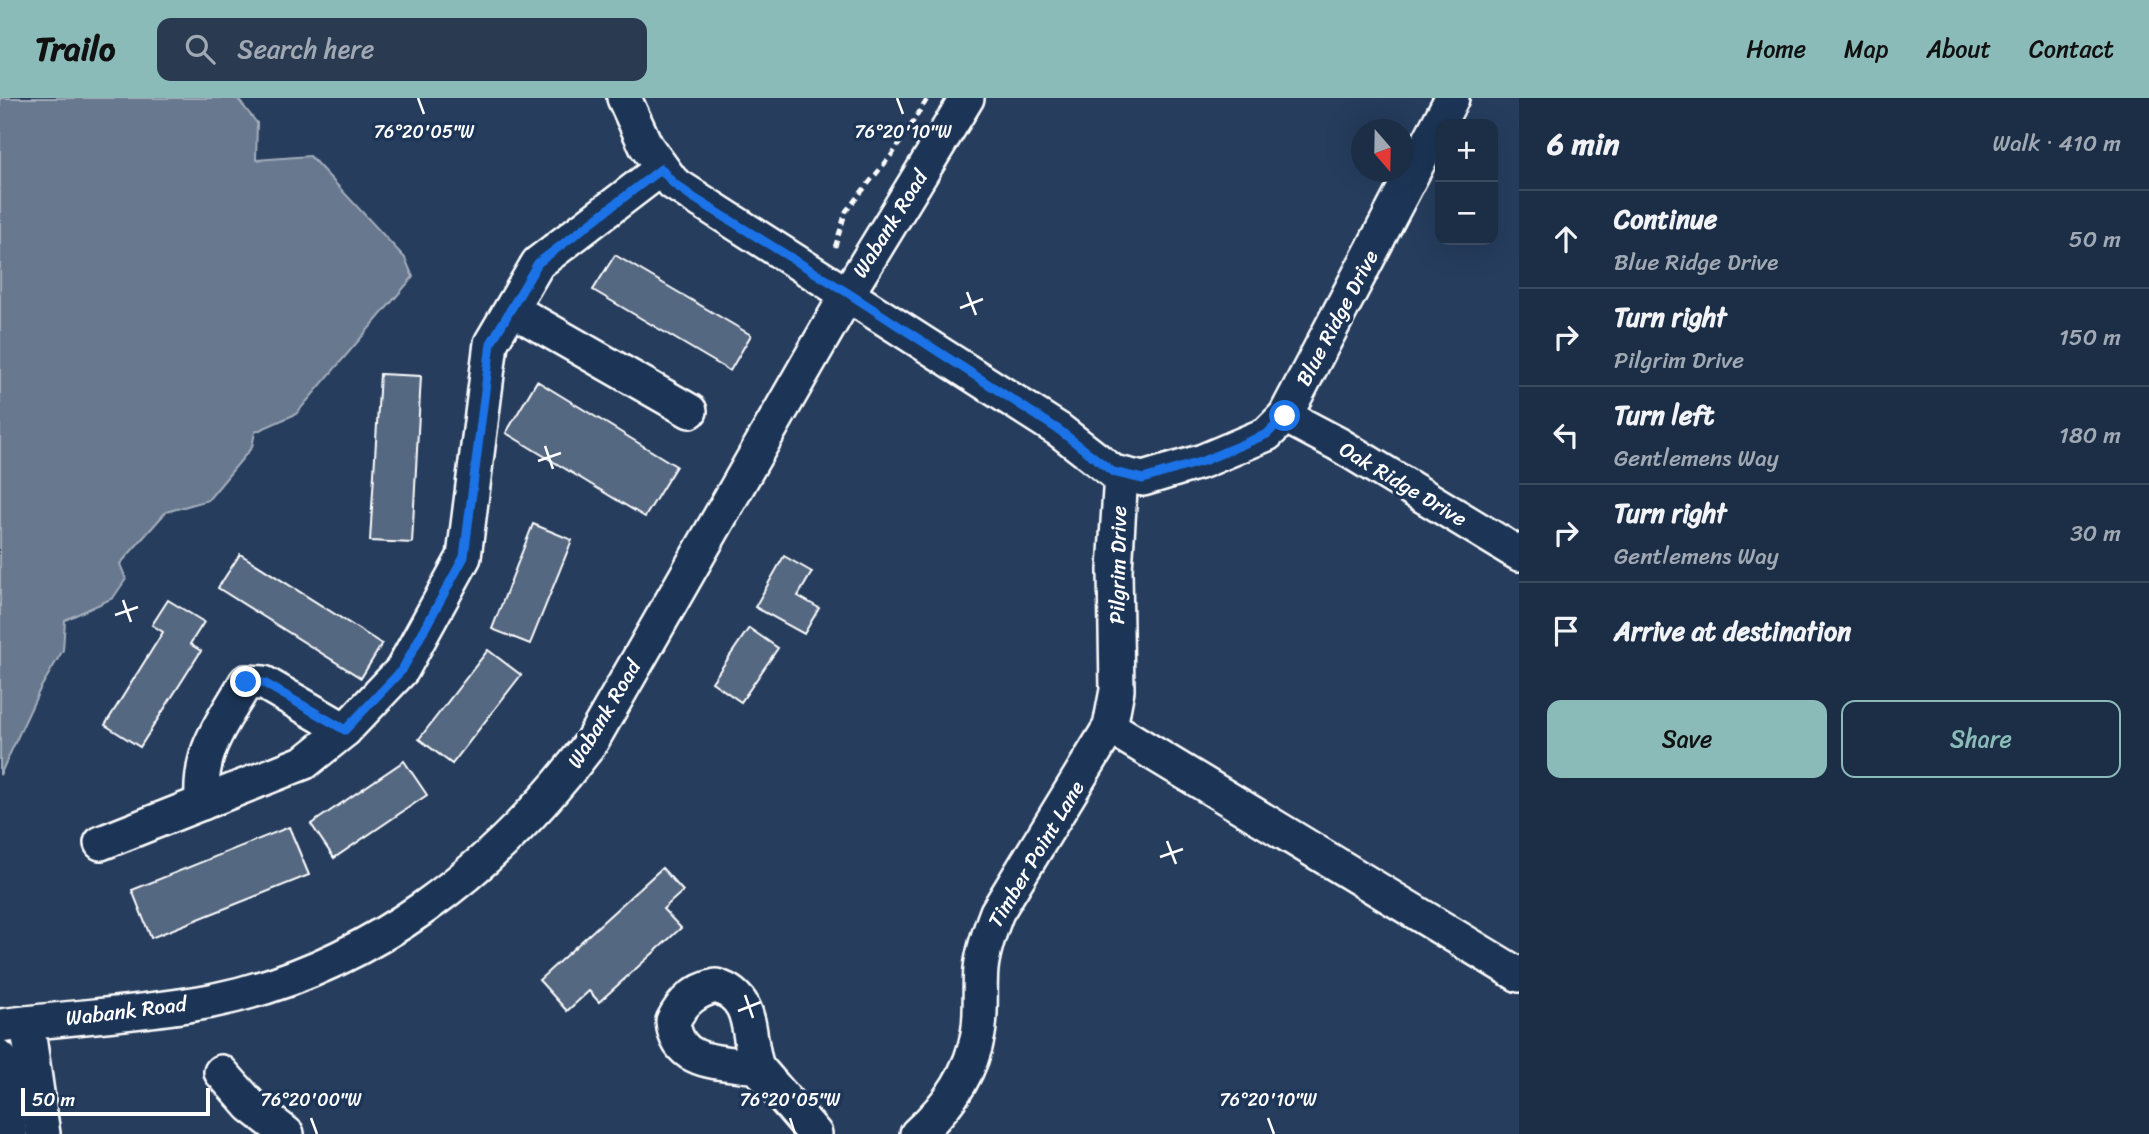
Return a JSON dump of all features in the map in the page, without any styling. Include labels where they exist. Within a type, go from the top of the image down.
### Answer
[{"type":"street","points":[[624,98],[661,169],[673,183],[1059,430],[1113,472],[1121,474]]},
{"type":"street","name":"Wabank Road","points":[[13,1024],[160,1009],[254,990],[355,949],[404,922],[461,882],[502,847],[550,797],[590,744],[848,293],[967,98]]},
{"type":"street","name":"Blue Ridge Drive","points":[[1121,474],[1143,479],[1203,461],[1267,434],[1285,416],[1452,98]]},
{"type":"street","points":[[101,843],[305,762],[345,730],[402,670],[464,557],[491,343],[513,310],[538,263],[661,169]]},
{"type":"street","points":[[513,310],[690,411]]},
{"type":"street","name":"Oak Ridge Drive","points":[[1285,416],[1519,554]]},
{"type":"street","name":"Pilgrim Drive","points":[[1110,727],[1117,691],[1115,569],[1121,474]]},
{"type":"street","points":[[202,803],[201,780],[205,754],[246,682],[264,683],[345,730]]},
{"type":"street","points":[[1110,727],[1519,975]]},
{"type":"street","name":"Timber Point Lane","points":[[916,1134],[954,1092],[972,1061],[979,1032],[981,968],[987,936],[997,912],[1110,727]]},
{"type":"street","points":[[13,1024],[43,1134]]},
{"type":"street","points":[[0,1058],[10,1134]]},
{"type":"street","points":[[757,1067],[815,1134]]},
{"type":"street","points":[[221,1072],[251,1106],[287,1134]]},
{"type":"path","points":[[835,247],[846,211],[894,152],[928,98]]},
{"type":"water","points":[[0,98],[237,98],[257,123],[256,160],[310,156],[405,258],[413,277],[296,414],[255,432],[252,447],[208,500],[166,512],[120,564],[126,579],[113,598],[65,620],[63,650],[40,689],[0,775]]},
{"type":"building","points":[[615,255],[751,335],[730,371],[593,290]]},
{"type":"building","points":[[380,374],[421,376],[412,543],[370,541]]},
{"type":"building","points":[[537,381],[676,466],[645,517],[506,433]]},
{"type":"building","points":[[533,524],[572,540],[530,644],[492,629]]},
{"type":"building","points":[[240,554],[382,644],[361,678],[218,588]]},
{"type":"building","points":[[784,556],[812,572],[798,596],[819,608],[804,634],[755,607]]},
{"type":"building","points":[[168,600],[204,622],[190,644],[201,651],[140,747],[105,725],[163,632],[152,625]]},
{"type":"building","points":[[749,628],[778,648],[741,702],[712,682]]},
{"type":"building","points":[[488,650],[521,675],[452,764],[419,739]]},
{"type":"building","points":[[404,761],[427,795],[334,858],[311,824]]},
{"type":"building","points":[[289,827],[309,875],[151,938],[132,890]]},
{"type":"building","points":[[662,868],[683,891],[663,909],[681,928],[599,1002],[589,991],[567,1011],[539,980]]},
{"type":"route","points":[[246,682],[264,683],[345,730],[402,670],[464,557],[491,343],[513,310],[538,263],[661,169],[673,183],[694,198],[848,293],[1059,430],[1113,472],[1143,479],[1203,461],[1267,434],[1285,416]]}]
